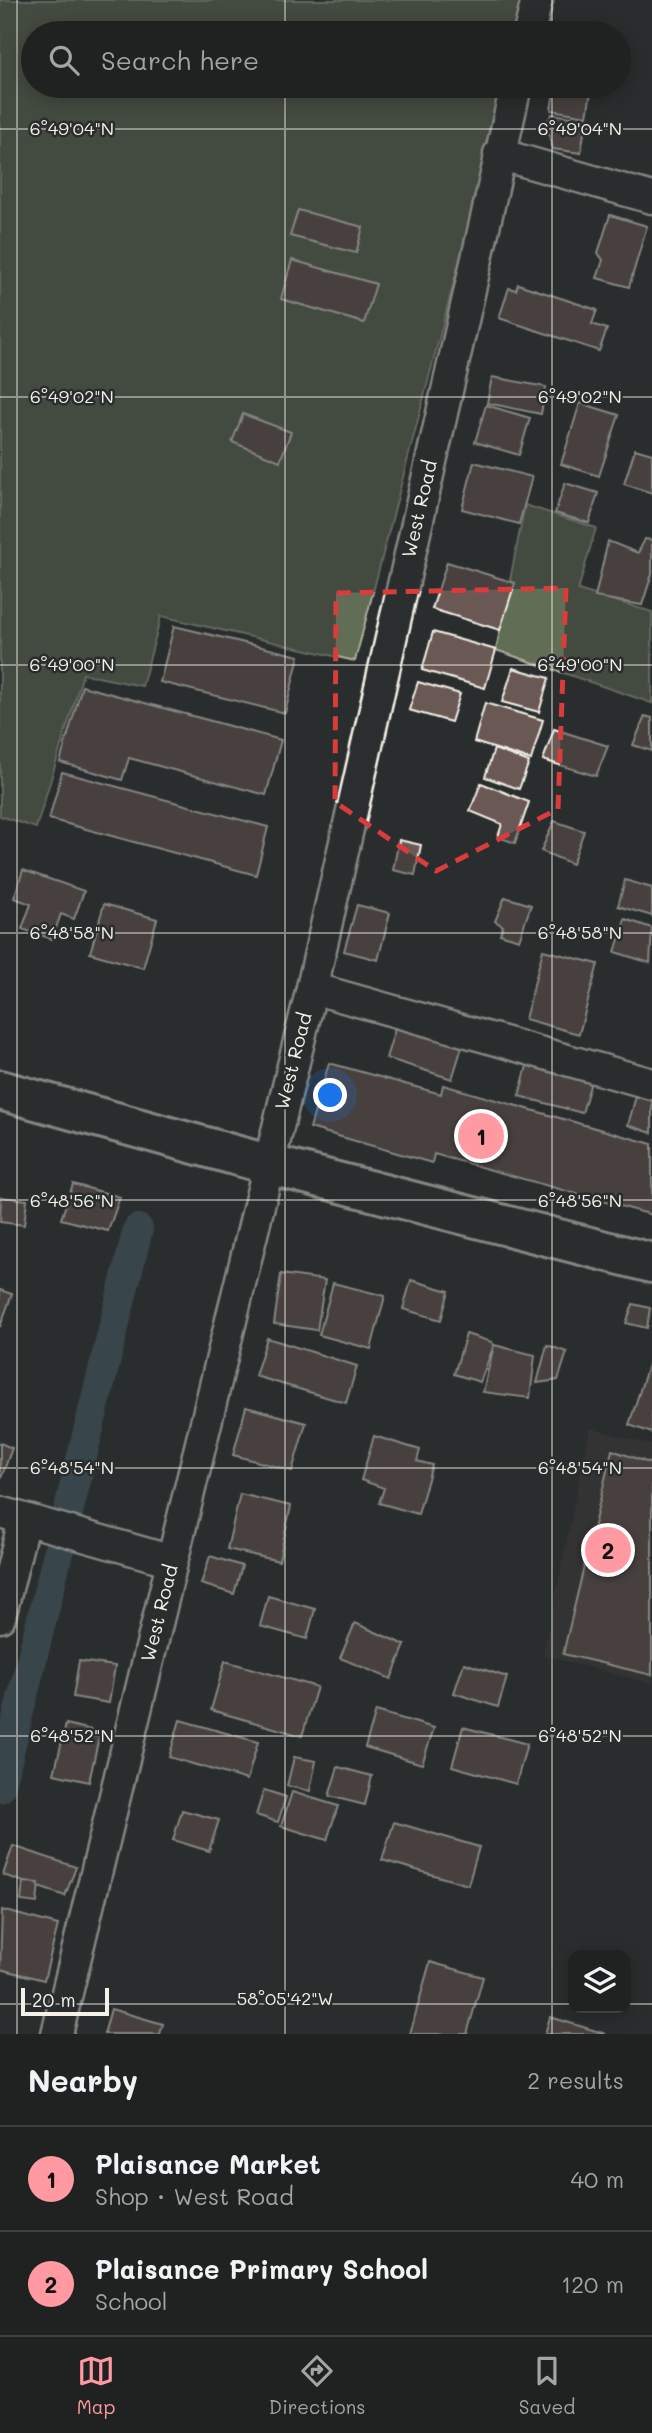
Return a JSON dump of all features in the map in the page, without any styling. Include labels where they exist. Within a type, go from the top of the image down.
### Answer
[{"type":"main road","points":[[0,1090],[267,1164],[652,1263]]},
{"type":"street","points":[[532,21],[537,0]]},
{"type":"street","name":"West Road","points":[[57,2034],[312,988],[513,98]]},
{"type":"street","points":[[499,154],[652,198]]},
{"type":"street","points":[[312,988],[652,1084]]},
{"type":"street","points":[[0,1618],[12,1516],[172,1561]]},
{"type":"highlighted area","points":[[566,588],[558,809],[436,871],[335,802],[336,593]]},
{"type":"shaded area","points":[[590,1428],[652,1445],[652,1684],[543,1655]]},
{"type":"green space","points":[[0,0],[527,0],[521,21],[21,21],[21,98],[502,98],[355,661],[161,616],[142,686],[83,674],[36,828],[0,816]]},
{"type":"green space","points":[[525,505],[596,528],[578,590],[652,612],[652,703],[496,650]]},
{"type":"building","points":[[553,98],[590,98],[587,116],[551,110]]},
{"type":"building","points":[[552,114],[586,119],[581,153],[553,149],[546,124]]},
{"type":"building","points":[[298,210],[363,227],[356,253],[290,236]]},
{"type":"building","points":[[610,215],[647,226],[629,287],[597,278],[603,260],[598,253]]},
{"type":"building","points":[[292,260],[376,284],[364,323],[281,299]]},
{"type":"building","points":[[518,284],[597,310],[592,324],[607,329],[599,351],[499,318],[509,288],[516,290]]},
{"type":"building","points":[[492,377],[546,387],[541,414],[487,403]]},
{"type":"building","points":[[580,403],[619,415],[599,476],[561,464]]},
{"type":"building","points":[[486,405],[530,418],[519,455],[475,442]]},
{"type":"building","points":[[243,414],[291,432],[280,461],[232,442]]},
{"type":"building","points":[[635,449],[652,454],[652,493],[624,484]]},
{"type":"building","points":[[474,462],[532,477],[519,524],[462,509]]},
{"type":"building","points":[[565,483],[598,493],[589,523],[555,513]]},
{"type":"building","points":[[645,539],[652,540],[652,574],[642,605],[595,597],[608,541],[638,553]]},
{"type":"building","points":[[447,562],[515,583],[500,630],[432,609]]},
{"type":"building","points":[[174,626],[299,656],[285,713],[160,682]]},
{"type":"building","points":[[433,632],[496,650],[485,688],[422,670]]},
{"type":"building","points":[[513,668],[549,678],[539,712],[502,702]]},
{"type":"building","points":[[418,682],[460,694],[451,722],[409,710]]},
{"type":"building","points":[[82,686],[281,740],[266,795],[129,758],[122,780],[60,762]]},
{"type":"building","points":[[485,703],[543,720],[531,760],[474,742]]},
{"type":"building","points":[[645,716],[652,718],[652,751],[633,745]]},
{"type":"building","points":[[554,729],[608,746],[596,776],[543,760]]},
{"type":"building","points":[[494,749],[529,762],[519,789],[485,777]]},
{"type":"building","points":[[62,772],[268,827],[256,875],[49,819]]},
{"type":"building","points":[[481,783],[529,802],[515,843],[498,837],[502,824],[470,811]]},
{"type":"building","points":[[554,821],[584,831],[572,864],[541,851]]},
{"type":"building","points":[[399,840],[421,845],[415,875],[393,870]]},
{"type":"building","points":[[23,870],[84,891],[74,919],[61,914],[52,939],[22,929],[31,904],[14,898]]},
{"type":"building","points":[[625,880],[652,888],[652,916],[618,906]]},
{"type":"building","points":[[505,897],[531,905],[519,940],[500,934],[503,926],[495,921]]},
{"type":"building","points":[[104,904],[157,919],[143,968],[90,953]]},
{"type":"building","points":[[357,905],[390,913],[378,960],[344,951]]},
{"type":"building","points":[[625,919],[652,928],[650,963],[615,952]]},
{"type":"building","points":[[543,950],[598,964],[579,1034],[525,1019]]},
{"type":"building","points":[[396,1026],[462,1047],[452,1079],[386,1058]]},
{"type":"building","points":[[529,1058],[593,1075],[582,1113],[519,1096]]},
{"type":"building","points":[[329,1063],[441,1094],[443,1085],[652,1144],[652,1215],[434,1154],[432,1163],[310,1128]]},
{"type":"building","points":[[638,1089],[652,1093],[652,1133],[628,1125]]},
{"type":"building","points":[[73,1184],[120,1197],[108,1231],[61,1219]]},
{"type":"building","points":[[1,1197],[27,1200],[24,1225],[0,1222]]},
{"type":"building","points":[[281,1274],[325,1280],[317,1330],[274,1324]]},
{"type":"building","points":[[411,1280],[449,1291],[441,1320],[403,1309]]},
{"type":"building","points":[[333,1283],[385,1296],[371,1349],[319,1335]]},
{"type":"building","points":[[0,1290],[12,1294],[0,1327]]},
{"type":"building","points":[[633,1304],[650,1308],[647,1328],[626,1323]]},
{"type":"building","points":[[466,1334],[494,1345],[480,1382],[454,1374]]},
{"type":"building","points":[[267,1338],[357,1366],[346,1403],[255,1376]]},
{"type":"building","points":[[494,1345],[535,1355],[530,1398],[483,1392]]},
{"type":"building","points":[[547,1345],[567,1352],[558,1380],[537,1383]]},
{"type":"building","points":[[649,1362],[652,1363],[652,1433],[629,1425]]},
{"type":"building","points":[[246,1407],[306,1423],[292,1471],[233,1455]]},
{"type":"building","points":[[374,1436],[420,1450],[417,1461],[432,1465],[418,1514],[379,1503],[384,1488],[361,1480]]},
{"type":"building","points":[[0,1443],[12,1448],[0,1481]]},
{"type":"building","points":[[612,1450],[652,1464],[652,1675],[563,1654]]},
{"type":"building","points":[[240,1494],[291,1506],[279,1561],[227,1549]]},
{"type":"building","points":[[210,1556],[242,1566],[234,1594],[201,1584]]},
{"type":"building","points":[[268,1596],[315,1609],[307,1639],[260,1626]]},
{"type":"building","points":[[355,1623],[405,1645],[391,1679],[340,1658]]},
{"type":"building","points":[[79,1661],[115,1666],[109,1703],[73,1697]]},
{"type":"building","points":[[225,1661],[317,1687],[302,1736],[211,1710]]},
{"type":"building","points":[[464,1663],[507,1677],[498,1707],[454,1693]]},
{"type":"building","points":[[376,1711],[434,1728],[422,1764],[365,1747]]},
{"type":"building","points":[[180,1720],[258,1742],[247,1780],[169,1757]]},
{"type":"building","points":[[66,1724],[100,1732],[89,1782],[54,1774]]},
{"type":"building","points":[[463,1727],[527,1744],[516,1784],[452,1766]]},
{"type":"building","points":[[294,1757],[316,1761],[310,1791],[287,1786]]},
{"type":"building","points":[[338,1767],[372,1776],[365,1805],[329,1796]]},
{"type":"building","points":[[264,1790],[286,1797],[278,1822],[256,1815]]},
{"type":"building","points":[[292,1792],[338,1806],[327,1840],[281,1826]]},
{"type":"building","points":[[182,1810],[219,1820],[209,1851],[173,1840]]},
{"type":"building","points":[[394,1822],[479,1847],[468,1885],[382,1860]]},
{"type":"building","points":[[13,1846],[76,1867],[65,1896],[3,1875]]},
{"type":"building","points":[[23,1882],[39,1883],[37,1903],[21,1901]]},
{"type":"building","points":[[2,1910],[58,1925],[44,1980],[0,1969]]},
{"type":"building","points":[[430,1962],[483,1977],[467,2034],[410,2034]]},
{"type":"building","points":[[111,2009],[163,2024],[160,2034],[104,2034]]},
{"type":"building","points":[[550,2017],[606,2034],[545,2034]]},
{"type":"waterway","points":[[0,1788],[138,1229]]},
{"type":"place","name":"Plaisance Market","points":[[481,1136]]},
{"type":"place","name":"Plaisance Primary School","points":[[608,1550]]}]
